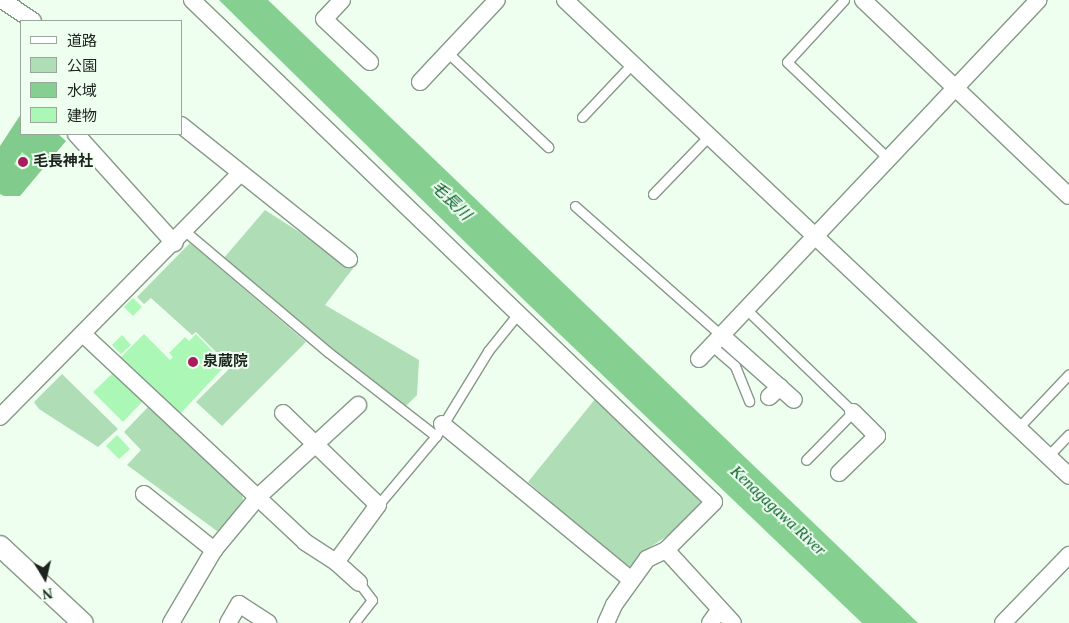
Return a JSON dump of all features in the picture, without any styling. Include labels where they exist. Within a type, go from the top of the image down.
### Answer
[{"type":"street","points":[[2,0],[32,20]]},
{"type":"street","points":[[192,0],[517,315],[714,502],[666,550],[647,559],[614,605],[606,623]]},
{"type":"street","points":[[342,0],[324,19],[370,62]]},
{"type":"street","points":[[420,82],[496,0]]},
{"type":"street","points":[[565,0],[1069,476]]},
{"type":"street","points":[[863,0],[1069,196]]},
{"type":"street","points":[[699,359],[890,160],[1039,0]]},
{"type":"street","points":[[182,126],[240,174],[349,259]]},
{"type":"street","points":[[77,135],[180,237]]},
{"type":"street","points":[[0,417],[6,400],[84,335],[240,174]]},
{"type":"street","points":[[84,335],[305,542],[336,562],[360,583]]},
{"type":"street","points":[[717,340],[775,392],[794,400]]},
{"type":"street","points":[[171,623],[214,550],[258,497],[314,443],[358,405]]},
{"type":"street","points":[[840,473],[877,436],[853,412]]},
{"type":"street","points":[[283,414],[378,505],[336,562]]},
{"type":"street","points":[[438,430],[632,580]]},
{"type":"street","points":[[144,494],[214,550]]},
{"type":"street","points":[[0,546],[83,623]]},
{"type":"street","points":[[666,550],[733,623]]},
{"type":"street","points":[[1003,623],[1069,555]]},
{"type":"street","points":[[228,623],[239,604],[268,623]]},
{"type":"street","points":[[710,623],[720,609]]},
{"type":"lane","points":[[844,0],[787,62],[890,160]]},
{"type":"lane","points":[[447,52],[548,147]]},
{"type":"lane","points":[[582,117],[632,64]]},
{"type":"lane","points":[[653,194],[710,136]]},
{"type":"lane","points":[[575,206],[610,234],[717,340],[735,366],[749,401]]},
{"type":"lane","points":[[180,237],[328,352],[438,430]]},
{"type":"lane","points":[[747,310],[853,412],[806,460]]},
{"type":"lane","points":[[378,505],[438,430],[488,350],[517,315]]},
{"type":"lane","points":[[1018,428],[1069,374]]},
{"type":"lane","points":[[1048,456],[1069,434]]},
{"type":"lane","points":[[354,623],[372,600],[360,583]]},
{"type":"green space","points":[[265,210],[354,267],[325,305],[419,360],[417,395],[404,408],[223,259]]},
{"type":"green space","points":[[190,243],[306,342],[222,426],[196,402],[231,367],[196,332],[192,335],[151,298],[144,304],[137,297]]},
{"type":"green space","points":[[62,374],[118,429],[98,447],[39,409],[34,402]]},
{"type":"green space","points":[[596,398],[702,500],[677,530],[642,552],[631,571],[528,482]]},
{"type":"green space","points":[[149,406],[242,493],[243,500],[223,530],[217,531],[127,465],[141,450],[124,432]]},
{"type":"shaded area","points":[[20,116],[20,135],[59,135],[66,141],[20,196],[4,196],[0,194],[0,146]]},
{"type":"water","points":[[219,0],[268,0],[918,623],[862,623],[526,302]]},
{"type":"building","points":[[22,152],[31,159],[22,170],[14,164]]},
{"type":"building","points":[[133,298],[142,307],[133,316],[124,307]]},
{"type":"building","points":[[144,334],[170,360],[173,357],[169,353],[185,337],[189,341],[196,334],[226,365],[178,416],[120,358]]},
{"type":"building","points":[[122,335],[131,345],[121,354],[112,345]]},
{"type":"building","points":[[114,372],[143,401],[123,422],[93,392]]},
{"type":"building","points":[[117,435],[130,449],[119,459],[106,446]]},
{"type":"place","name":"毛長神社","points":[[23,162]]},
{"type":"place","name":"泉蔵院","points":[[193,362]]},
{"type":"water label","name":"毛長川","points":[[451,201]]},
{"type":"water label","name":"Kenagagawa River","points":[[778,511]]}]
